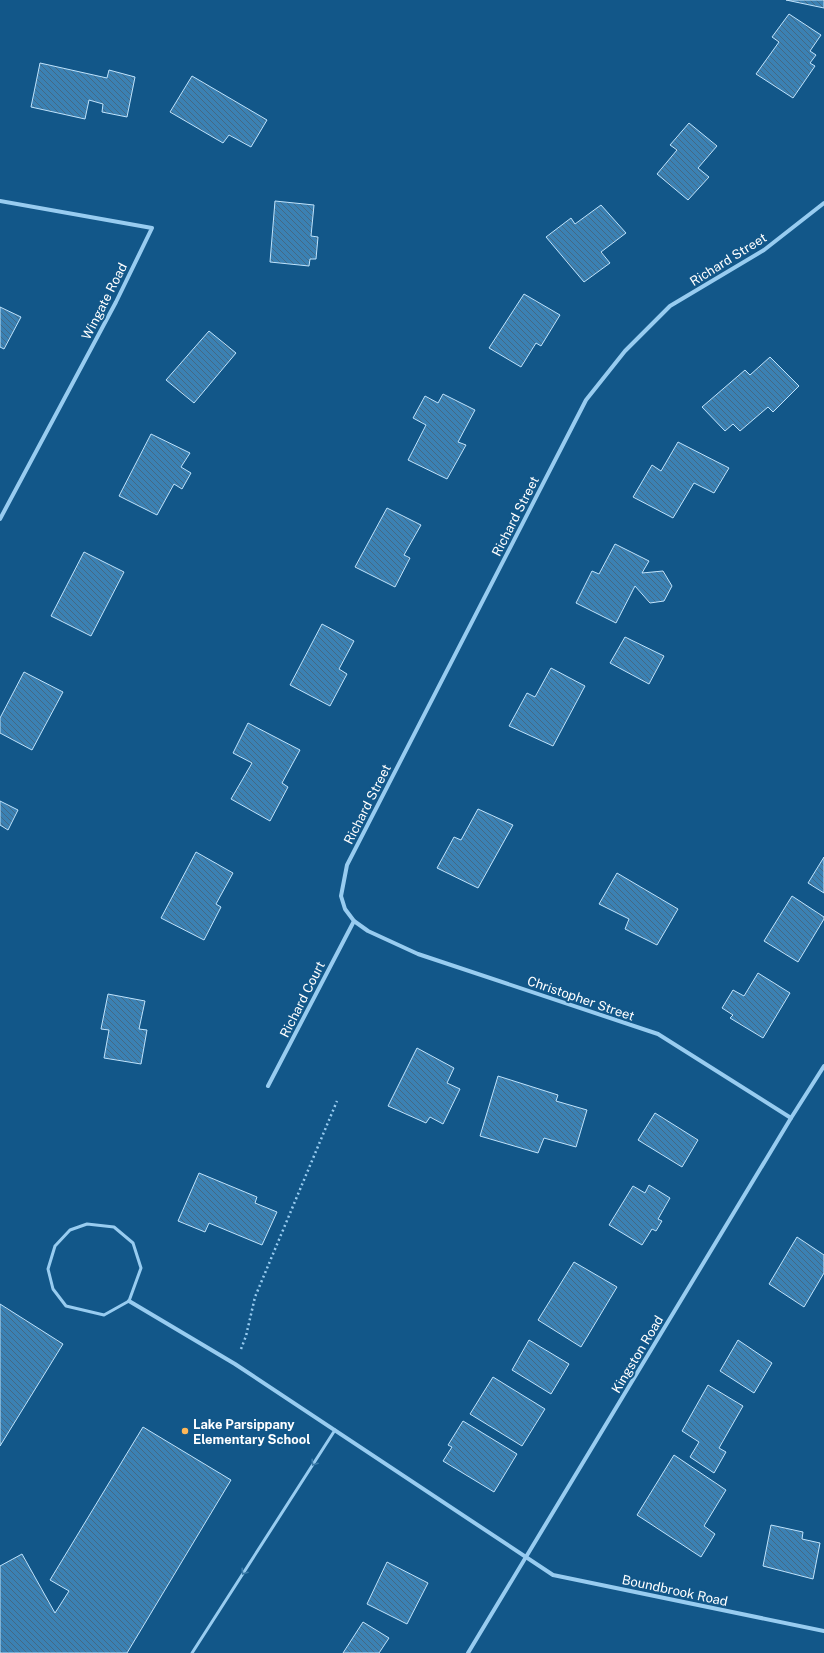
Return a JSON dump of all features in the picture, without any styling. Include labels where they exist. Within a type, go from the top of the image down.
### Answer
[{"type":"street","name":"Wingate Road","points":[[0,201],[152,228],[116,302],[0,519]]},
{"type":"street","name":"Richard Street","points":[[354,921],[345,908],[341,896],[347,865],[586,400],[625,351],[670,306],[764,250],[824,203]]},
{"type":"street","name":"Richard Court","points":[[268,1086],[354,921]]},
{"type":"street","name":"Christopher Street","points":[[354,921],[368,931],[418,954],[658,1034],[791,1118]]},
{"type":"street","name":"Kingston Road","points":[[468,1653],[791,1118],[824,1066]]},
{"type":"street","name":"Boundbrook Road","points":[[129,1301],[235,1364],[553,1575],[824,1631]]},
{"type":"lane","points":[[87,1224],[114,1227],[133,1242],[141,1268],[129,1301],[104,1315],[66,1306],[53,1289],[48,1269],[55,1246],[70,1230],[87,1224]]},
{"type":"lane","points":[[192,1653],[335,1430]]},
{"type":"path","points":[[235,1364],[246,1336],[255,1297],[337,1101]]},
{"type":"building","points":[[786,0],[824,0],[824,8]]},
{"type":"building","points":[[789,14],[821,35],[810,51],[816,55],[810,63],[815,66],[793,98],[756,74],[779,42],[772,37]]},
{"type":"building","points":[[40,63],[107,78],[109,70],[135,77],[127,117],[102,112],[103,104],[89,100],[85,119],[31,107]]},
{"type":"building","points":[[192,76],[267,120],[251,147],[229,135],[223,143],[170,112]]},
{"type":"building","points":[[689,123],[717,146],[698,168],[709,177],[688,200],[657,174],[677,150],[670,145]]},
{"type":"building","points":[[275,201],[314,205],[311,236],[318,237],[316,259],[310,259],[309,266],[270,262]]},
{"type":"building","points":[[601,205],[626,233],[601,252],[610,263],[584,282],[546,237],[571,218],[575,224]]},
{"type":"building","points":[[524,294],[560,315],[541,346],[536,343],[521,367],[489,348]]},
{"type":"building","points":[[0,307],[21,317],[4,349],[0,347]]},
{"type":"building","points":[[209,331],[236,353],[194,403],[166,380]]},
{"type":"building","points":[[770,357],[799,386],[773,412],[768,407],[740,431],[733,424],[725,431],[702,407],[745,370],[750,375]]},
{"type":"building","points":[[443,394],[475,410],[458,442],[466,445],[447,479],[408,460],[426,425],[413,418],[425,396],[438,403]]},
{"type":"building","points":[[151,434],[190,453],[181,467],[191,473],[182,489],[174,484],[157,515],[119,496]]},
{"type":"building","points":[[678,442],[729,468],[714,493],[694,483],[673,518],[633,497],[652,465],[661,471]]},
{"type":"building","points":[[387,508],[421,525],[404,555],[410,558],[395,587],[355,567]]},
{"type":"building","points":[[615,544],[649,561],[642,573],[663,571],[672,586],[664,601],[650,603],[635,586],[616,623],[576,603],[592,571],[599,574]]},
{"type":"building","points":[[84,552],[124,572],[91,636],[51,616]]},
{"type":"building","points":[[322,624],[354,641],[339,669],[347,674],[330,706],[290,685]]},
{"type":"building","points":[[625,637],[664,656],[649,684],[610,663]]},
{"type":"building","points":[[551,668],[585,686],[553,746],[509,726],[527,693],[535,697]]},
{"type":"building","points":[[24,672],[63,692],[32,750],[0,733],[0,718]]},
{"type":"building","points":[[248,723],[300,750],[282,783],[288,787],[270,821],[231,799],[252,763],[233,753]]},
{"type":"building","points":[[0,801],[18,810],[8,830],[0,825]]},
{"type":"building","points":[[478,809],[513,825],[478,888],[437,868],[454,837],[461,840]]},
{"type":"building","points":[[196,852],[233,873],[216,904],[221,907],[204,940],[161,918]]},
{"type":"building","points":[[824,857],[824,893],[808,883]]},
{"type":"building","points":[[617,873],[678,909],[657,945],[625,929],[629,919],[599,904]]},
{"type":"building","points":[[792,896],[824,917],[798,962],[764,941]]},
{"type":"building","points":[[758,973],[790,993],[763,1038],[730,1018],[733,1015],[722,1008],[733,990],[744,996]]},
{"type":"building","points":[[108,994],[145,1001],[139,1029],[147,1030],[141,1064],[104,1058],[109,1030],[101,1029]]},
{"type":"building","points":[[417,1048],[454,1068],[447,1083],[460,1089],[443,1124],[430,1117],[426,1123],[388,1106]]},
{"type":"building","points":[[498,1076],[558,1095],[556,1101],[587,1110],[576,1147],[544,1138],[538,1153],[480,1136]]},
{"type":"building","points":[[655,1113],[698,1140],[682,1167],[638,1140]]},
{"type":"building","points":[[199,1173],[257,1197],[255,1203],[277,1212],[262,1245],[209,1223],[205,1232],[178,1221]]},
{"type":"building","points":[[649,1185],[670,1198],[658,1219],[662,1221],[656,1231],[652,1229],[642,1245],[609,1225],[633,1186],[645,1193]]},
{"type":"building","points":[[797,1237],[824,1255],[824,1273],[804,1307],[769,1284]]},
{"type":"building","points":[[574,1262],[617,1287],[581,1347],[538,1320]]},
{"type":"building","points":[[0,1304],[63,1344],[0,1446]]},
{"type":"building","points":[[529,1340],[569,1364],[551,1394],[512,1370]]},
{"type":"building","points":[[738,1340],[772,1363],[754,1393],[720,1371]]},
{"type":"building","points":[[493,1377],[545,1409],[522,1446],[470,1414]]},
{"type":"building","points":[[708,1385],[743,1406],[719,1448],[726,1452],[714,1473],[690,1457],[699,1442],[682,1431]]},
{"type":"building","points":[[463,1421],[517,1454],[494,1492],[443,1461],[452,1447],[448,1445]]},
{"type":"building","name":"Lake Parsippany Elementary School","points":[[143,1427],[231,1480],[127,1653],[0,1653],[0,1566],[22,1554],[55,1613],[69,1591],[50,1580]]},
{"type":"building","points":[[674,1455],[726,1490],[704,1526],[715,1534],[701,1557],[637,1515]]},
{"type":"building","points":[[771,1525],[803,1532],[802,1539],[820,1543],[813,1579],[763,1566]]},
{"type":"building","points":[[387,1562],[428,1583],[407,1624],[367,1604]]},
{"type":"building","points":[[363,1622],[389,1638],[379,1653],[343,1653]]},
{"type":"place","name":"Lake Parsippany Elementary School","points":[[185,1431]]}]
